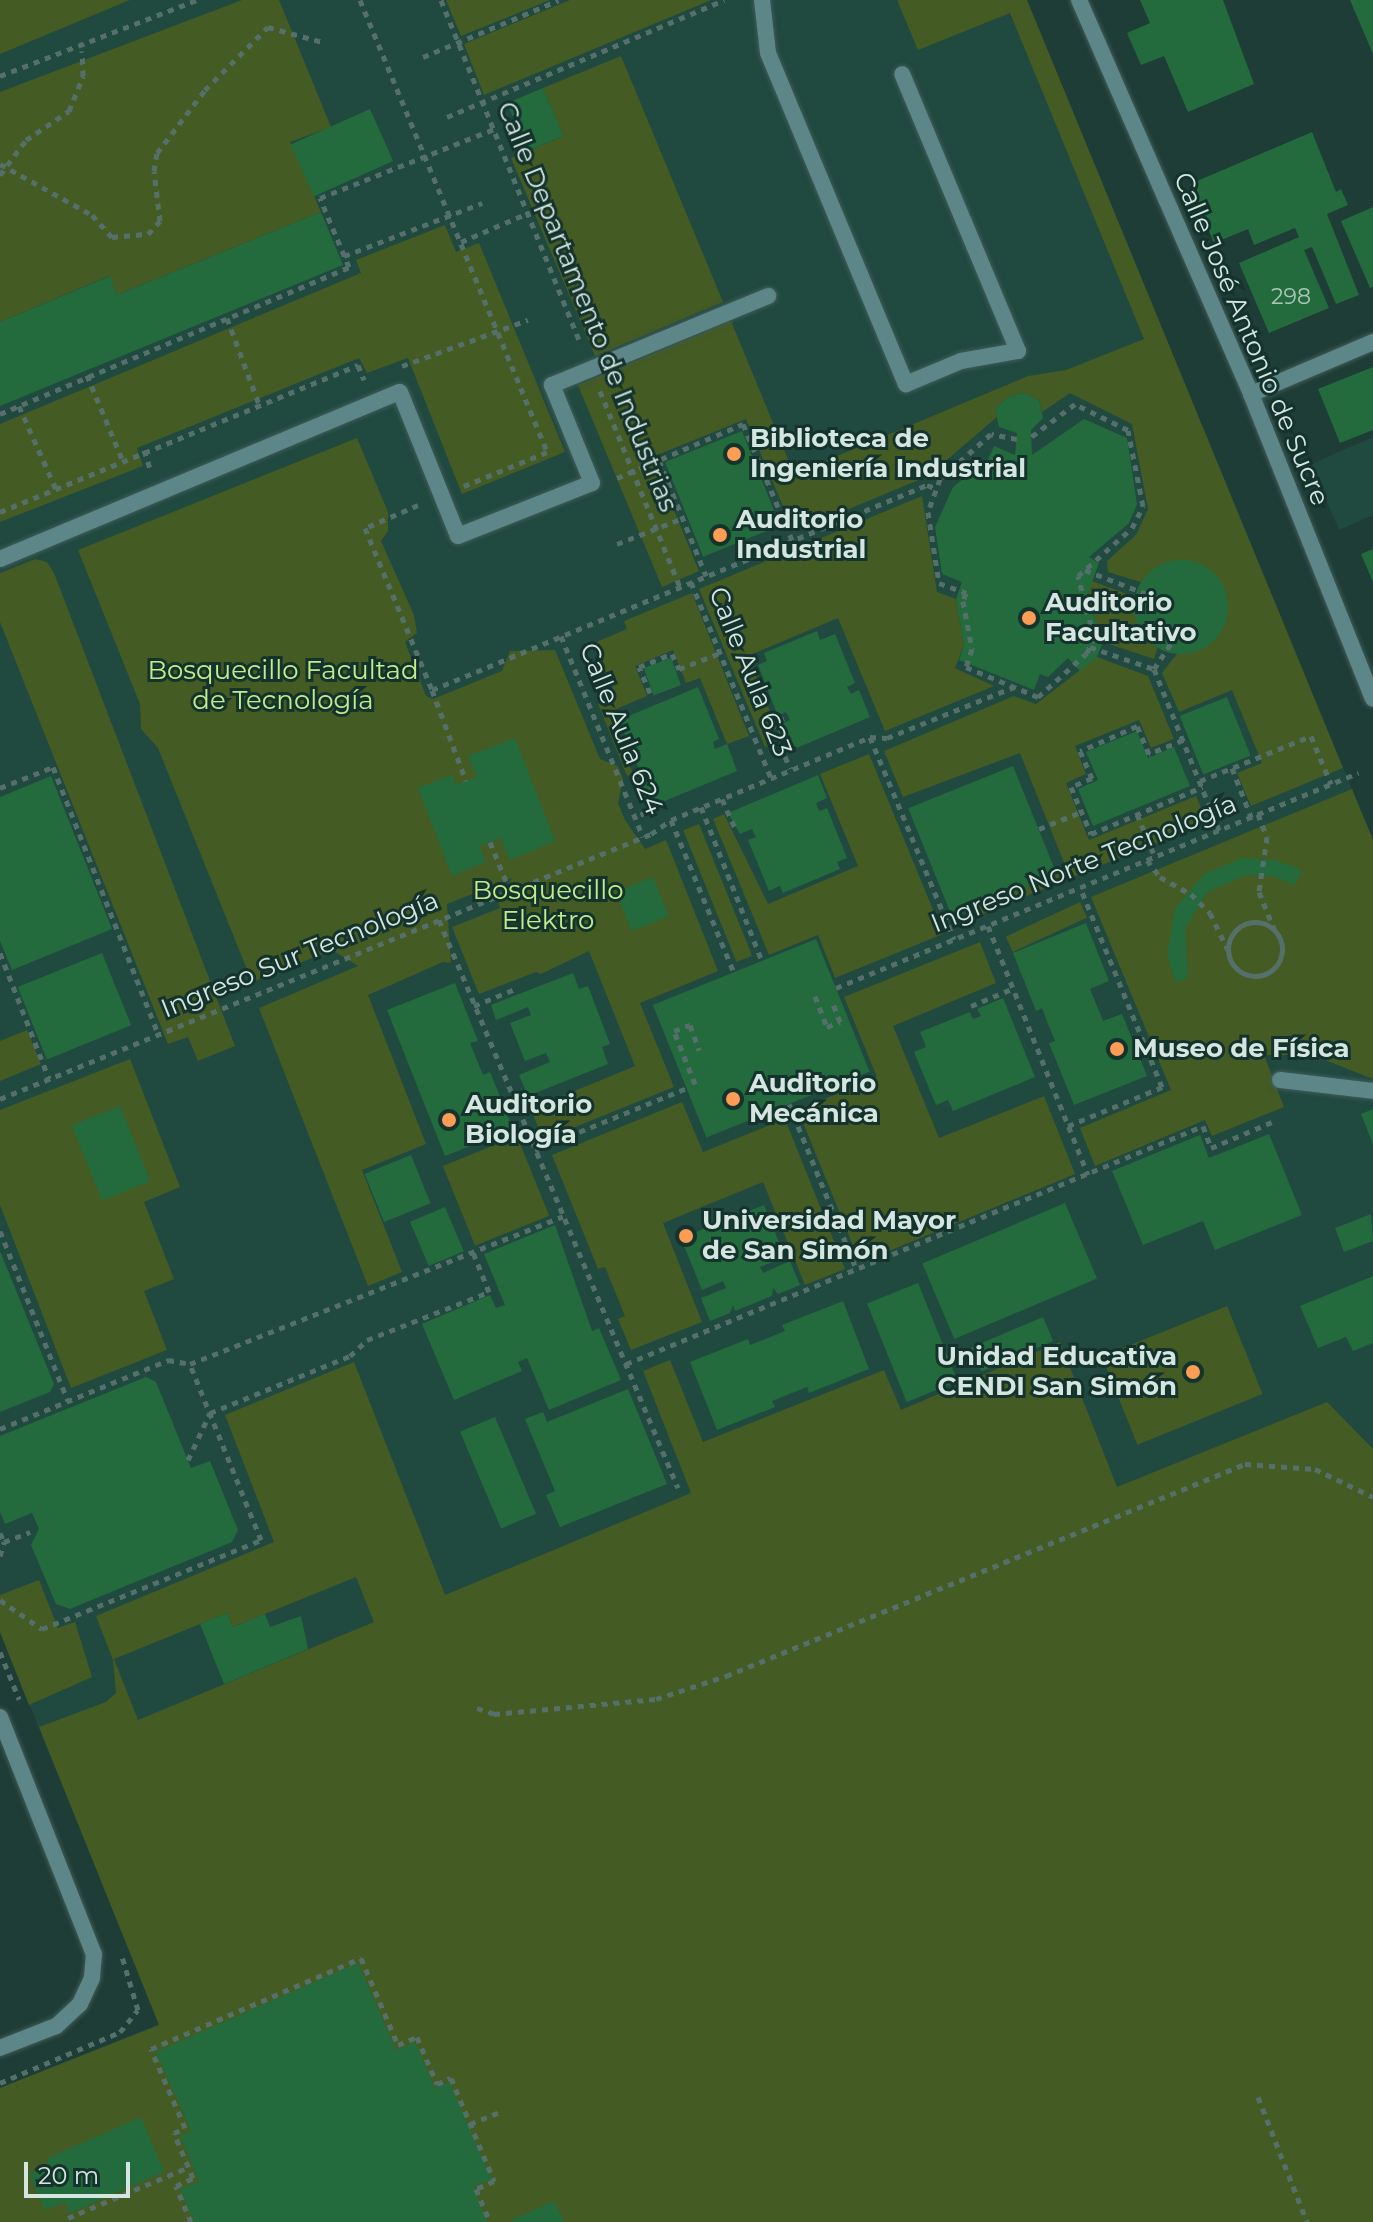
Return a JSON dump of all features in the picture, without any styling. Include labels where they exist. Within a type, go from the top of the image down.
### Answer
[{"type":"street","name":"Calle José Antonio de Sucre","points":[[1079,0],[1251,394],[1373,699]]},
{"type":"street","points":[[766,1],[768,53],[906,384],[961,361],[1018,351],[902,74]]},
{"type":"street","points":[[0,559],[400,392],[458,536],[592,483],[552,385],[768,296]]},
{"type":"street","points":[[1251,394],[1373,342]]},
{"type":"street","points":[[1280,1080],[1373,1091]]},
{"type":"street","points":[[0,1717],[94,1954],[92,1978],[80,2004],[56,2026],[0,2048]]},
{"type":"path","points":[[0,76],[197,0]]},
{"type":"path","points":[[360,0],[547,452],[365,528],[466,781]]},
{"type":"path","name":"Calle Departamento de Industrias","points":[[441,0],[680,587]]},
{"type":"path","points":[[423,57],[559,0]]},
{"type":"path","points":[[447,117],[724,0]]},
{"type":"path","points":[[0,164],[92,215],[112,237],[148,234],[160,221],[154,171],[157,153],[205,90],[268,27],[323,42]]},
{"type":"path","points":[[0,175],[9,167],[26,140],[69,111],[83,76],[82,51]]},
{"type":"path","points":[[0,414],[349,267],[320,198],[494,129]]},
{"type":"path","points":[[344,256],[482,203]]},
{"type":"path","points":[[461,242],[528,213]]},
{"type":"path","points":[[227,318],[259,404]]},
{"type":"path","points":[[394,370],[528,320]]},
{"type":"path","points":[[0,512],[122,459],[358,365],[364,381],[379,375]]},
{"type":"path","points":[[87,375],[122,459]]},
{"type":"path","points":[[1017,439],[991,434],[940,479],[928,512],[939,583],[966,593],[963,601],[972,649],[966,667],[1038,697],[1090,647],[1094,637],[1078,576],[1132,528],[1143,506],[1128,430],[1075,404],[1031,437]]},
{"type":"path","points":[[19,406],[56,489]]},
{"type":"path","points":[[607,482],[743,424],[792,540]]},
{"type":"path","points":[[659,460],[706,576]]},
{"type":"path","points":[[432,690],[927,485],[937,489]]},
{"type":"path","points":[[617,544],[683,518]]},
{"type":"path","points":[[1085,570],[1162,600]]},
{"type":"path","name":"Calle Aula 623","points":[[691,582],[771,778]]},
{"type":"path","points":[[1154,669],[1183,625]]},
{"type":"path","name":"Calle Aula 624","points":[[561,636],[643,837]]},
{"type":"path","points":[[1090,647],[1154,669],[1219,830]]},
{"type":"path","points":[[650,693],[639,667],[672,654],[679,669],[720,653]]},
{"type":"path","name":"Ingreso Sur Tecnología","points":[[0,1099],[643,837],[671,820],[870,737],[887,738],[1014,687]]},
{"type":"path","points":[[784,718],[772,723],[791,770]]},
{"type":"path","points":[[1183,740],[1149,754],[1137,726],[1080,751],[1092,778],[1071,787],[1091,834],[1232,768],[1311,736],[1331,784]]},
{"type":"path","points":[[870,737],[954,939]]},
{"type":"path","points":[[0,788],[53,767],[158,1034]]},
{"type":"path","points":[[1147,860],[1160,877],[1191,894],[1210,913],[1240,972],[1265,974],[1281,956],[1259,892],[1267,837],[1232,768]]},
{"type":"path","name":"Ingreso Norte Tecnología","points":[[836,988],[1358,773]]},
{"type":"path","points":[[635,786],[646,812],[636,817]]},
{"type":"path","points":[[722,799],[736,831]]},
{"type":"path","points":[[701,807],[762,961]]},
{"type":"path","points":[[1039,829],[1081,812]]},
{"type":"path","points":[[1137,814],[1155,857]]},
{"type":"path","points":[[671,820],[734,973]]},
{"type":"path","points":[[490,842],[510,891]]},
{"type":"path","points":[[1068,1126],[1162,1087],[1080,887]]},
{"type":"path","points":[[439,920],[678,1488]]},
{"type":"path","points":[[1228,951],[1232,935],[1244,925],[1260,924],[1275,932]]},
{"type":"path","points":[[988,926],[1088,1175]]},
{"type":"path","points":[[0,953],[49,1079]]},
{"type":"path","points":[[971,1006],[1014,988]]},
{"type":"path","points":[[474,1006],[515,989]]},
{"type":"path","points":[[815,996],[827,1027],[840,1022],[833,1004]]},
{"type":"path","points":[[695,1084],[674,1031],[690,1025],[699,1050]]},
{"type":"path","points":[[535,1150],[687,1088]]},
{"type":"path","points":[[789,1104],[857,1271]]},
{"type":"path","points":[[626,1364],[1203,1126],[1211,1148],[1272,1122]]},
{"type":"path","points":[[0,1429],[168,1360],[190,1364],[563,1216]]},
{"type":"path","points":[[0,1231],[68,1401]]},
{"type":"path","points":[[188,1460],[210,1413],[350,1356],[367,1340],[489,1292],[473,1252]]},
{"type":"path","points":[[0,1600],[42,1629],[261,1540],[190,1364]]},
{"type":"path","points":[[477,1708],[494,1714],[656,1699],[1245,1464],[1315,1469],[1373,1497]]},
{"type":"path","points":[[4,1542],[30,1532]]},
{"type":"path","points":[[0,1533],[4,1542],[0,1556]]},
{"type":"path","points":[[191,2222],[176,2186],[193,2178],[174,2133],[185,2128],[151,2049],[361,1958],[398,2045],[417,2037],[437,2084],[451,2078],[494,2181],[476,2189],[490,2222]]},
{"type":"path","points":[[1258,2097],[1307,2222]]},
{"type":"path","points":[[470,2124],[502,2111]]},
{"type":"path","points":[[68,2218],[189,2167]]},
{"type":"shaded area","name":"Universidad Mayor de San Simón","points":[[0,0],[1027,0],[1373,840],[1373,2222],[0,2222],[0,2088],[159,2024],[0,1632]]},
{"type":"shaded area","points":[[1373,437],[1373,515],[1339,530],[1311,464]]},
{"type":"green space","points":[[0,0],[130,0],[0,54]]},
{"type":"green space","points":[[242,0],[279,0],[331,127],[290,142],[321,212],[117,295],[109,276],[0,322],[0,92]]},
{"type":"green space","points":[[446,0],[550,0],[461,36]]},
{"type":"green space","points":[[570,0],[711,0],[484,95],[464,44]]},
{"type":"green space","points":[[897,0],[1027,0],[1343,768],[1251,806],[1237,773],[1262,763],[1232,690],[1179,712],[1162,673],[1180,650],[1195,648],[1218,630],[1224,616],[1219,586],[1189,563],[1163,566],[1144,583],[1108,572],[1107,561],[1136,535],[1148,509],[1132,424],[1070,393],[1042,412],[1039,400],[1024,393],[1010,396],[995,409],[997,417],[928,476],[794,532],[746,419],[652,457],[699,571],[662,587],[578,385],[731,321],[794,474],[1028,376],[1066,370],[1144,339],[1010,13],[918,50]]},
{"type":"green space","points":[[621,56],[723,302],[595,356],[511,158],[563,136],[543,88]]},
{"type":"green space","points":[[445,225],[456,252],[479,243],[565,452],[462,494],[408,358],[367,373],[359,358],[137,448],[143,466],[0,522],[0,424],[361,273],[356,260]]},
{"type":"green space","points":[[357,438],[388,512],[388,531],[381,541],[414,615],[417,633],[405,642],[426,696],[433,699],[502,671],[510,651],[555,650],[600,759],[618,766],[623,779],[618,803],[625,820],[645,849],[666,840],[718,971],[640,1003],[674,1087],[543,1140],[531,1109],[635,1066],[589,951],[541,974],[536,972],[479,994],[452,927],[500,908],[498,900],[512,878],[447,904],[451,963],[443,962],[368,995],[426,1144],[362,1170],[402,1272],[368,1286],[259,1008],[358,966],[332,950],[252,982],[158,748],[141,729],[140,704],[78,550]]},
{"type":"green space","points":[[922,496],[937,592],[956,599],[964,645],[955,668],[994,686],[885,731],[838,618],[748,656],[770,711],[764,714],[776,743],[765,747],[699,589]]},
{"type":"green space","points":[[35,559],[47,562],[54,573],[235,1046],[198,1061],[188,1037],[168,1044],[0,622],[0,573]]},
{"type":"green space","points":[[1092,581],[1138,598],[1142,628],[1159,643],[1154,659],[1103,642],[1087,596]]},
{"type":"green space","points":[[692,593],[749,736],[727,744],[700,678],[686,683],[673,650],[635,666],[647,696],[609,712],[633,774],[627,776],[598,704],[616,696],[594,643],[627,629],[624,621]]},
{"type":"green space","points":[[1097,657],[1148,676],[1174,739],[1151,748],[1139,720],[1075,746],[1086,774],[1066,783],[1089,840],[1196,796],[1207,822],[975,917],[971,909],[1067,870],[1020,753],[903,797],[884,751],[1014,696],[1036,704]]},
{"type":"green space","points":[[869,754],[943,934],[835,978],[818,935],[769,955],[713,819],[724,814],[768,904],[858,866],[820,774]]},
{"type":"green space","points":[[1352,789],[1373,840],[1373,1079],[1312,1055],[1264,1055],[1284,1107],[1212,1136],[1205,1120],[1095,1166],[1080,1128],[1171,1090],[1091,897]]},
{"type":"green space","points":[[699,824],[752,956],[736,962],[683,830]]},
{"type":"green space","points":[[1080,902],[1087,917],[1013,952],[1006,937]]},
{"type":"green space","points":[[980,942],[996,983],[893,1026],[939,1138],[1044,1096],[1075,1174],[860,1263],[798,1110],[877,1077],[844,997]]},
{"type":"green space","points":[[27,1030],[41,1064],[0,1081],[0,1041]]},
{"type":"green space","points":[[130,1059],[180,1187],[144,1202],[174,1279],[144,1291],[167,1350],[71,1388],[0,1205],[0,1110]]},
{"type":"green space","points":[[682,1102],[703,1152],[785,1119],[845,1269],[805,1285],[763,1182],[663,1223],[702,1322],[631,1350],[618,1319],[625,1316],[605,1267],[598,1269],[552,1155]]},
{"type":"green space","points":[[517,1136],[549,1216],[475,1246],[443,1166]]},
{"type":"green space","points":[[1227,1306],[1263,1394],[1137,1445],[1102,1357]]},
{"type":"green space","points":[[1060,1342],[1117,1487],[1327,1402],[1373,1449],[1373,2222],[0,2222],[0,2088],[159,2025],[39,1727],[106,1702],[116,1693],[113,1660],[96,1616],[274,1542],[225,1415],[354,1362],[445,1595],[691,1493],[643,1371],[670,1360],[703,1442],[884,1370],[901,1410]],"holes":[[[356,1577],[374,1622],[138,1720],[114,1659],[227,1613],[233,1627]]]},
{"type":"green space","points":[[39,1580],[58,1628],[75,1622],[92,1677],[29,1705],[0,1632],[0,1595]]},
{"type":"building","points":[[1140,0],[1223,0],[1254,84],[1188,112],[1164,56],[1141,65],[1127,33],[1150,23]]},
{"type":"building","points":[[1350,0],[1373,0],[1373,54]]},
{"type":"building","points":[[543,88],[563,136],[527,151],[507,103]]},
{"type":"building","points":[[370,109],[393,161],[314,196],[291,144]]},
{"type":"building","points":[[1312,132],[1336,192],[1341,189],[1348,205],[1327,214],[1359,295],[1336,304],[1312,247],[1304,250],[1329,308],[1269,333],[1239,263],[1299,237],[1295,228],[1254,245],[1248,229],[1214,243],[1190,184]]},
{"type":"building","points":[[1373,207],[1373,287],[1370,288],[1341,221]]},
{"type":"building","points":[[321,212],[343,265],[0,406],[0,322],[110,276],[117,295]]},
{"type":"building","points":[[1373,367],[1373,430],[1340,443],[1318,389]]},
{"type":"building","points":[[1024,393],[1039,400],[1043,418],[1031,430],[1032,455],[1084,419],[1127,438],[1137,504],[1129,523],[1089,557],[1099,563],[1087,596],[1103,642],[1097,657],[1080,671],[1068,658],[1048,677],[1040,674],[1034,690],[959,660],[964,645],[956,599],[962,582],[942,574],[935,527],[953,487],[988,459],[994,446],[1015,455],[1017,433],[999,427],[995,409],[1010,396]]},
{"type":"building","points":[[742,431],[780,526],[703,557],[665,462]]},
{"type":"building","points":[[1373,549],[1373,582],[1361,554]]},
{"type":"building","points":[[1172,560],[1190,560],[1215,573],[1225,589],[1228,607],[1225,625],[1215,641],[1190,654],[1172,654],[1147,641],[1134,616],[1134,598],[1147,573]]},
{"type":"building","points":[[817,631],[820,640],[835,634],[855,683],[847,687],[851,694],[859,690],[870,717],[787,752],[776,726],[790,720],[786,712],[778,716],[758,665],[767,661],[764,653]]},
{"type":"building","points":[[671,658],[681,685],[654,695],[644,668]]},
{"type":"building","points":[[698,687],[719,739],[713,742],[715,749],[727,744],[737,771],[648,808],[637,781],[649,777],[647,769],[640,772],[619,720]]},
{"type":"building","points":[[1227,697],[1251,755],[1203,775],[1180,716]]},
{"type":"building","points":[[1137,731],[1148,758],[1174,747],[1190,786],[1093,826],[1078,789],[1098,780],[1086,752]]},
{"type":"building","points":[[515,738],[555,841],[510,860],[501,838],[479,846],[486,862],[452,876],[418,788],[452,775],[456,785],[477,777],[468,756]]},
{"type":"building","points":[[1013,766],[1057,874],[952,917],[908,808]]},
{"type":"building","points":[[818,775],[827,798],[816,803],[819,811],[827,808],[847,858],[837,862],[840,869],[783,893],[780,886],[769,891],[748,840],[756,837],[752,829],[740,834],[728,813]]},
{"type":"building","points":[[51,776],[112,929],[12,970],[0,941],[0,797]]},
{"type":"building","points":[[1242,858],[1275,860],[1302,870],[1295,885],[1272,876],[1246,875],[1207,892],[1185,929],[1188,977],[1176,982],[1167,955],[1175,909],[1204,874]]},
{"type":"building","points":[[653,877],[669,916],[632,931],[616,892]]},
{"type":"building","points":[[1086,923],[1109,981],[1090,989],[1103,1021],[1122,1014],[1147,1076],[1074,1105],[1049,1043],[1055,1041],[1042,1008],[1036,1011],[1013,953]]},
{"type":"building","points":[[816,939],[870,1072],[706,1138],[653,1005]]},
{"type":"building","points":[[102,953],[131,1025],[47,1059],[18,987]]},
{"type":"building","points":[[573,973],[579,989],[588,986],[610,1044],[602,1047],[608,1064],[528,1096],[519,1075],[550,1062],[546,1053],[525,1061],[510,1023],[531,1015],[528,1007],[496,1020],[491,1005]]},
{"type":"building","points":[[455,983],[478,1041],[470,1043],[483,1075],[490,1072],[513,1129],[445,1156],[387,1010]]},
{"type":"building","points":[[1003,998],[1035,1077],[953,1111],[948,1100],[936,1105],[914,1052],[926,1047],[920,1032],[970,1012],[973,1019],[981,1016],[977,1009]]},
{"type":"building","points":[[120,1106],[150,1181],[102,1201],[72,1125]]},
{"type":"building","points":[[1373,1109],[1373,1144],[1361,1114]]},
{"type":"building","points":[[1269,1134],[1302,1215],[1215,1250],[1203,1221],[1143,1245],[1112,1171],[1200,1135],[1209,1158]]},
{"type":"building","points":[[411,1155],[430,1203],[384,1222],[365,1174]]},
{"type":"building","points":[[1065,1203],[1097,1278],[954,1339],[922,1264]]},
{"type":"building","points":[[764,1205],[785,1257],[760,1267],[763,1273],[790,1261],[800,1285],[778,1294],[773,1288],[772,1296],[735,1311],[733,1305],[730,1313],[710,1321],[701,1298],[726,1288],[723,1281],[702,1290],[681,1238]]},
{"type":"building","points":[[445,1207],[464,1251],[429,1266],[410,1222]]},
{"type":"building","points":[[1371,1214],[1373,1241],[1344,1252],[1335,1228]]},
{"type":"building","points":[[555,1225],[592,1331],[599,1328],[621,1380],[549,1410],[527,1358],[518,1362],[522,1371],[454,1400],[422,1324],[490,1295],[496,1308],[505,1305],[484,1254]]},
{"type":"building","points":[[0,1251],[54,1384],[50,1392],[0,1412]]},
{"type":"building","points":[[1373,1276],[1373,1343],[1353,1351],[1346,1337],[1318,1348],[1300,1306]]},
{"type":"building","points":[[918,1283],[958,1381],[907,1402],[867,1304]]},
{"type":"building","points":[[843,1301],[869,1369],[809,1393],[807,1387],[772,1401],[775,1407],[717,1430],[690,1362],[748,1339],[750,1345],[768,1338],[785,1331],[782,1325]]},
{"type":"building","points":[[1043,1317],[1053,1341],[981,1371],[971,1347]]},
{"type":"building","points":[[146,1377],[156,1382],[191,1468],[210,1461],[238,1530],[232,1542],[70,1609],[56,1604],[31,1545],[39,1529],[32,1513],[5,1524],[0,1512],[0,1436]]},
{"type":"building","points":[[628,1389],[667,1484],[560,1527],[546,1495],[555,1491],[525,1419],[543,1412],[547,1422]]},
{"type":"building","points":[[495,1417],[536,1514],[501,1529],[460,1432]]},
{"type":"building","points":[[227,1613],[233,1627],[265,1614],[270,1627],[301,1616],[308,1649],[224,1684],[200,1624]]},
{"type":"building","points":[[358,1963],[396,2050],[415,2042],[435,2088],[449,2082],[492,2179],[473,2187],[487,2222],[194,2222],[180,2189],[199,2181],[180,2136],[191,2131],[156,2052]]},
{"type":"building","points":[[141,2117],[164,2172],[70,2213],[65,2202],[45,2210],[29,2174],[49,2165],[46,2159]]},
{"type":"building","points":[[554,2201],[564,2222],[512,2220]]},
{"type":"place","name":"Biblioteca de Ingeniería Industrial","points":[[734,454]]},
{"type":"place","name":"Auditorio Industrial","points":[[720,535]]},
{"type":"place","name":"Auditorio Facultativo","points":[[1029,618]]},
{"type":"place","name":"Museo de Física","points":[[1117,1049]]},
{"type":"place","name":"Auditorio Mecánica","points":[[733,1099]]},
{"type":"place","name":"Auditorio Biología","points":[[449,1120]]},
{"type":"place","name":"Universidad Mayor de San Simón","points":[[686,1236]]},
{"type":"place","name":"Unidad Educativa CENDI San Simón","points":[[1193,1372]]},
{"type":"park label","name":"Bosquecillo Facultad de Tecnología","points":[[283,686]]},
{"type":"park label","name":"Bosquecillo Elektro","points":[[548,906]]}]
